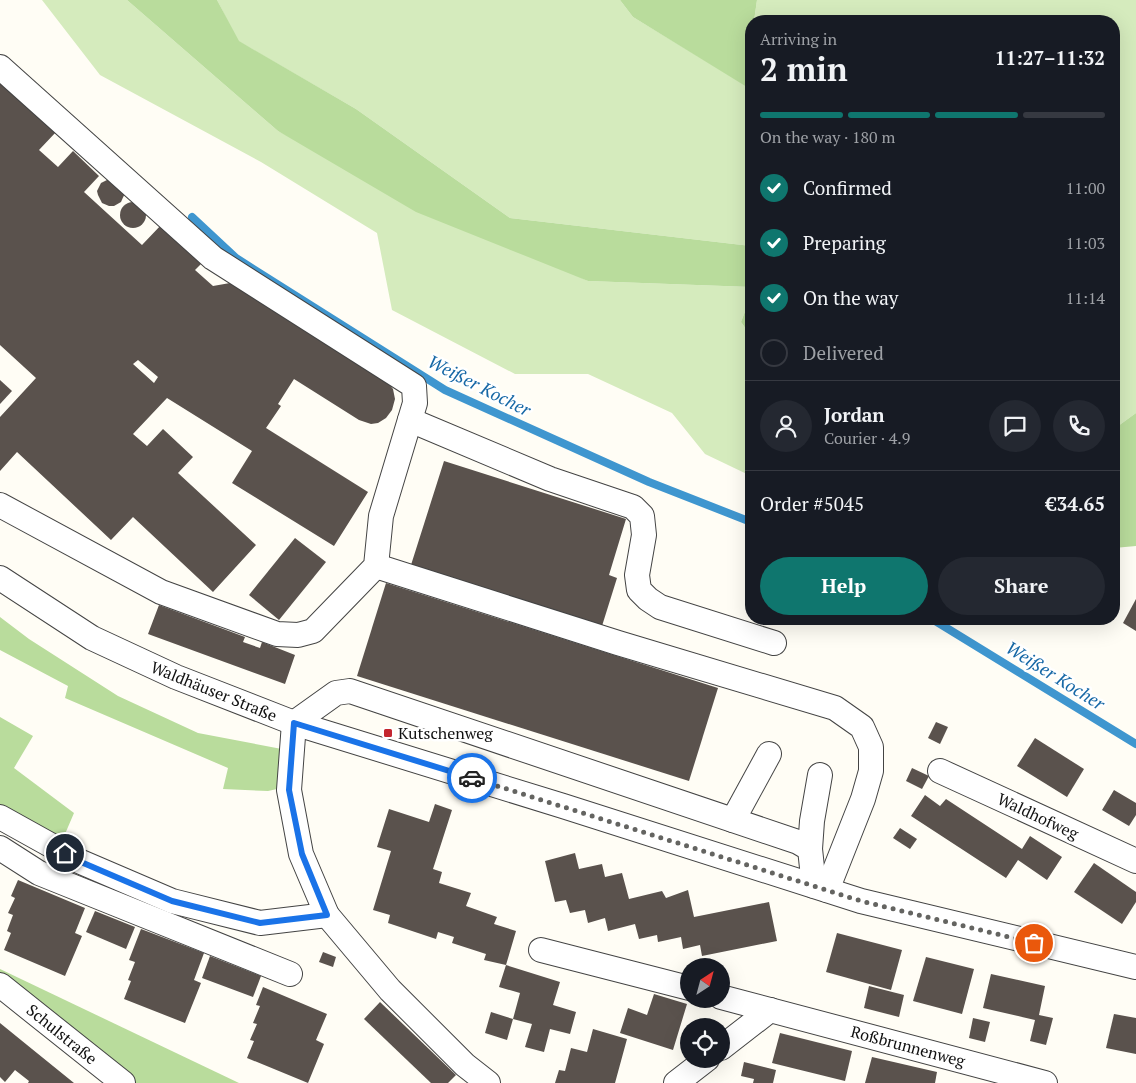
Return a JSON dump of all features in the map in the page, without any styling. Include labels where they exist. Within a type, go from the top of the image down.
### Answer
[{"type":"street","points":[[0,67],[213,258],[414,386],[415,403],[381,516],[376,566],[313,631],[298,635],[277,634],[160,592],[0,505]]},
{"type":"street","points":[[410,420],[550,479],[633,507],[642,516],[644,535],[638,575],[639,590],[648,599],[660,607],[774,643]]},
{"type":"street","points":[[376,566],[618,643],[836,708],[862,727],[871,747],[871,771],[863,799],[820,888]]},
{"type":"street","name":"Waldhäuser Straße","points":[[0,578],[92,638],[176,677],[294,723],[870,903],[1136,967]]},
{"type":"street","points":[[488,1083],[465,1065],[390,990],[327,915],[302,854],[289,790],[294,723],[336,693],[350,691],[798,842],[810,849]]},
{"type":"street","points":[[733,820],[769,754]]},
{"type":"street","name":"Waldhofweg","points":[[940,771],[1136,861]]},
{"type":"street","points":[[820,775],[812,821],[810,849],[820,888]]},
{"type":"street","points":[[0,817],[81,862],[172,901],[260,923],[327,915]]},
{"type":"street","points":[[0,848],[39,873],[290,974]]},
{"type":"street","points":[[541,950],[680,986]]},
{"type":"street","name":"Schulstraße","points":[[0,985],[123,1083]]},
{"type":"street","name":"Roßbrunnenweg","points":[[730,999],[1045,1083]]},
{"type":"street","points":[[730,1041],[770,1010]]},
{"type":"street","points":[[676,1083],[695,1068]]},
{"type":"green space","points":[[42,0],[127,0],[278,131],[588,281],[745,287],[745,312],[741,322],[745,328],[745,473],[705,454],[672,413],[588,374],[515,374],[392,310],[377,233],[261,162],[100,75]]},
{"type":"green space","points":[[127,0],[217,0],[239,41],[356,109],[510,218],[745,245],[745,287],[588,281],[416,212],[278,131]]},
{"type":"green space","points":[[217,0],[620,0],[633,17],[745,85],[745,245],[510,218],[356,109],[238,41]]},
{"type":"green space","points":[[620,0],[757,0],[755,15],[745,15],[745,86],[633,17]]},
{"type":"green space","points":[[757,0],[1136,0],[1136,413],[1120,425],[1120,15],[755,15]]},
{"type":"green space","points":[[745,312],[745,328],[741,322]]},
{"type":"green space","points":[[1136,413],[1136,546],[1120,547],[1120,425]]},
{"type":"green space","points":[[0,617],[29,639],[118,696],[198,733],[287,750],[286,787],[268,791],[223,789],[228,768],[65,698],[68,686],[0,650]]},
{"type":"green space","points":[[0,717],[33,736],[14,768],[74,813],[62,841],[0,807]]},
{"type":"green space","points":[[0,969],[239,1083],[134,1083],[0,977]]},
{"type":"building","points":[[0,80],[56,132],[39,150],[58,167],[73,151],[99,176],[84,192],[142,245],[162,224],[203,262],[195,270],[213,286],[230,283],[385,379],[393,389],[395,399],[392,410],[386,418],[378,423],[371,424],[359,420],[294,379],[278,404],[281,406],[266,428],[368,492],[334,546],[232,483],[252,451],[167,398],[133,434],[147,446],[163,429],[193,457],[178,473],[256,545],[213,592],[133,517],[111,540],[17,452],[0,471],[0,417],[36,378],[0,345]],"holes":[[[138,360],[158,377],[154,383],[133,364]]]},
{"type":"building","points":[[109,179],[125,193],[121,202],[114,206],[102,203],[97,191],[101,183]]},
{"type":"building","points":[[133,202],[142,206],[146,215],[142,224],[133,228],[124,224],[120,215],[124,206]]},
{"type":"building","points":[[0,380],[12,391],[0,404]]},
{"type":"building","points":[[444,461],[626,519],[609,575],[617,578],[602,626],[411,565]]},
{"type":"building","points":[[295,538],[326,562],[279,620],[249,595]]},
{"type":"building","points":[[386,583],[718,688],[689,781],[357,676]]},
{"type":"building","points":[[1136,599],[1136,631],[1123,623]]},
{"type":"building","points":[[159,605],[245,637],[243,642],[260,648],[262,642],[295,655],[285,684],[148,634]]},
{"type":"building","points":[[936,722],[948,727],[940,744],[928,738]]},
{"type":"building","points":[[1035,738],[1084,769],[1067,797],[1017,766]]},
{"type":"building","points":[[912,768],[929,776],[922,789],[906,781]]},
{"type":"building","points":[[1114,790],[1136,803],[1136,815],[1129,826],[1102,810]]},
{"type":"building","points":[[925,795],[940,806],[946,799],[1022,849],[1030,836],[1062,857],[1047,880],[1018,860],[1006,878],[911,816]]},
{"type":"building","points":[[435,804],[452,810],[433,869],[442,872],[439,883],[471,893],[466,906],[497,917],[494,924],[516,931],[506,965],[484,960],[486,954],[452,943],[454,937],[438,932],[436,939],[388,923],[390,915],[373,910],[391,851],[377,847],[389,809],[429,822]]},
{"type":"building","points":[[900,828],[917,839],[910,849],[893,838]]},
{"type":"building","points":[[575,853],[579,869],[602,864],[605,877],[622,873],[629,899],[662,891],[666,898],[688,890],[694,917],[769,902],[777,941],[702,956],[700,945],[683,949],[681,937],[658,942],[657,935],[639,939],[635,924],[608,931],[605,918],[588,923],[585,910],[570,913],[566,900],[555,902],[545,861]]},
{"type":"building","points":[[1094,863],[1136,892],[1136,902],[1122,924],[1074,892]]},
{"type":"building","points":[[18,880],[85,908],[75,933],[82,936],[65,976],[4,950],[11,933],[7,931],[13,915],[8,913],[15,898],[11,896]]},
{"type":"building","points":[[95,911],[135,927],[126,949],[86,932]]},
{"type":"building","points":[[141,929],[204,953],[194,980],[201,983],[185,1023],[124,999],[131,981],[128,980],[135,962],[129,960]]},
{"type":"building","points":[[837,933],[902,950],[891,990],[826,972]]},
{"type":"building","points":[[323,952],[336,957],[333,967],[319,962]]},
{"type":"building","points":[[210,956],[261,976],[253,997],[202,978]]},
{"type":"building","points":[[926,957],[974,969],[962,1014],[913,1001]]},
{"type":"building","points":[[506,965],[560,982],[553,1005],[576,1012],[570,1034],[550,1029],[544,1052],[525,1047],[532,1024],[513,1019],[520,993],[499,987]]},
{"type":"building","points":[[991,974],[1045,986],[1039,1015],[1053,1018],[1046,1045],[1030,1041],[1035,1020],[983,1008]]},
{"type":"building","points":[[869,986],[904,995],[899,1017],[864,1008]]},
{"type":"building","points":[[263,987],[327,1014],[316,1040],[324,1044],[308,1083],[247,1058],[254,1041],[250,1040],[257,1024],[253,1023],[260,1006],[256,1005]]},
{"type":"building","points":[[654,994],[680,1002],[680,1008],[686,1008],[683,1018],[680,1018],[680,1027],[673,1050],[620,1033],[628,1008],[647,1015]]},
{"type":"building","points":[[380,1002],[456,1075],[448,1083],[431,1083],[364,1019]]},
{"type":"building","points":[[491,1012],[513,1019],[507,1040],[485,1033]]},
{"type":"building","points":[[1114,1014],[1136,1018],[1136,1054],[1106,1048]]},
{"type":"building","points":[[973,1018],[990,1022],[985,1042],[969,1038]]},
{"type":"building","points":[[0,1023],[74,1083],[28,1083],[29,1081],[15,1070],[5,1082],[0,1077]]},
{"type":"building","points":[[593,1029],[627,1039],[615,1083],[555,1083],[559,1070],[565,1071],[571,1048],[587,1052]]},
{"type":"building","points":[[780,1033],[852,1051],[845,1081],[772,1063]]},
{"type":"building","points":[[872,1057],[937,1072],[935,1083],[865,1083]]},
{"type":"building","points":[[744,1062],[776,1070],[773,1083],[753,1083],[754,1079],[741,1076]]},
{"type":"waterway","name":"Weißer Kocher","points":[[192,217],[236,258],[445,390],[649,482],[745,520]]},
{"type":"waterway","name":"Weißer Kocher","points":[[942,625],[1136,744]]},
{"type":"way so far","points":[[472,778],[861,901],[1034,943]]},
{"type":"place","name":"Kutschenweg","points":[[388,733]]},
{"type":"route","points":[[65,853],[81,862],[172,901],[260,923],[327,915],[302,854],[289,790],[294,723],[472,778]]}]
